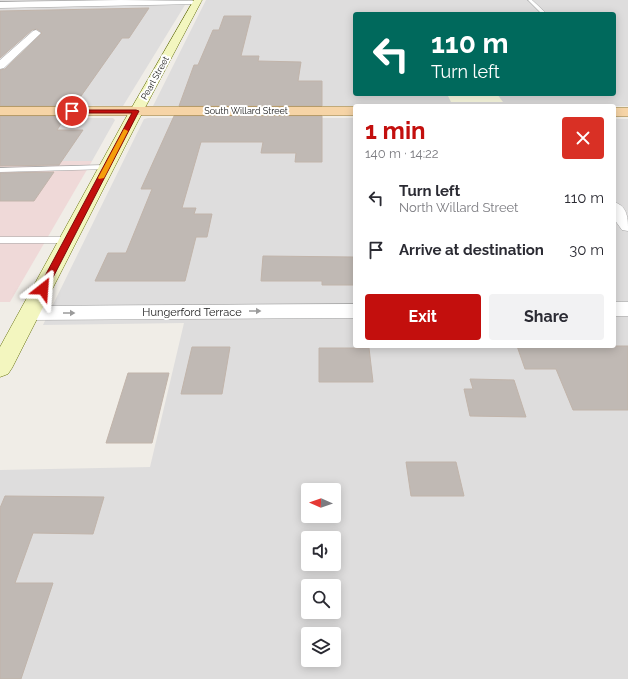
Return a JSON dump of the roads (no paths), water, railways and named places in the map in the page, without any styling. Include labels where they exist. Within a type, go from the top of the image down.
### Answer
[{"type":"main road","name":"Pearl Street","points":[[0,368],[136,111],[198,1]]},
{"type":"main road","name":"South Willard Street","points":[[0,111],[353,111]]},
{"type":"main road","points":[[616,112],[628,112]]},
{"type":"street","points":[[0,5],[198,1]]},
{"type":"street","points":[[0,66],[36,33]]},
{"type":"street","points":[[616,210],[628,226]]},
{"type":"street","points":[[616,309],[628,308]]},
{"type":"street","name":"Hungerford Terrace","points":[[30,313],[353,311]]},
{"type":"lane","points":[[530,0],[543,12]]},
{"type":"lane","points":[[0,170],[106,167]]},
{"type":"lane","points":[[0,240],[68,240]]}]
